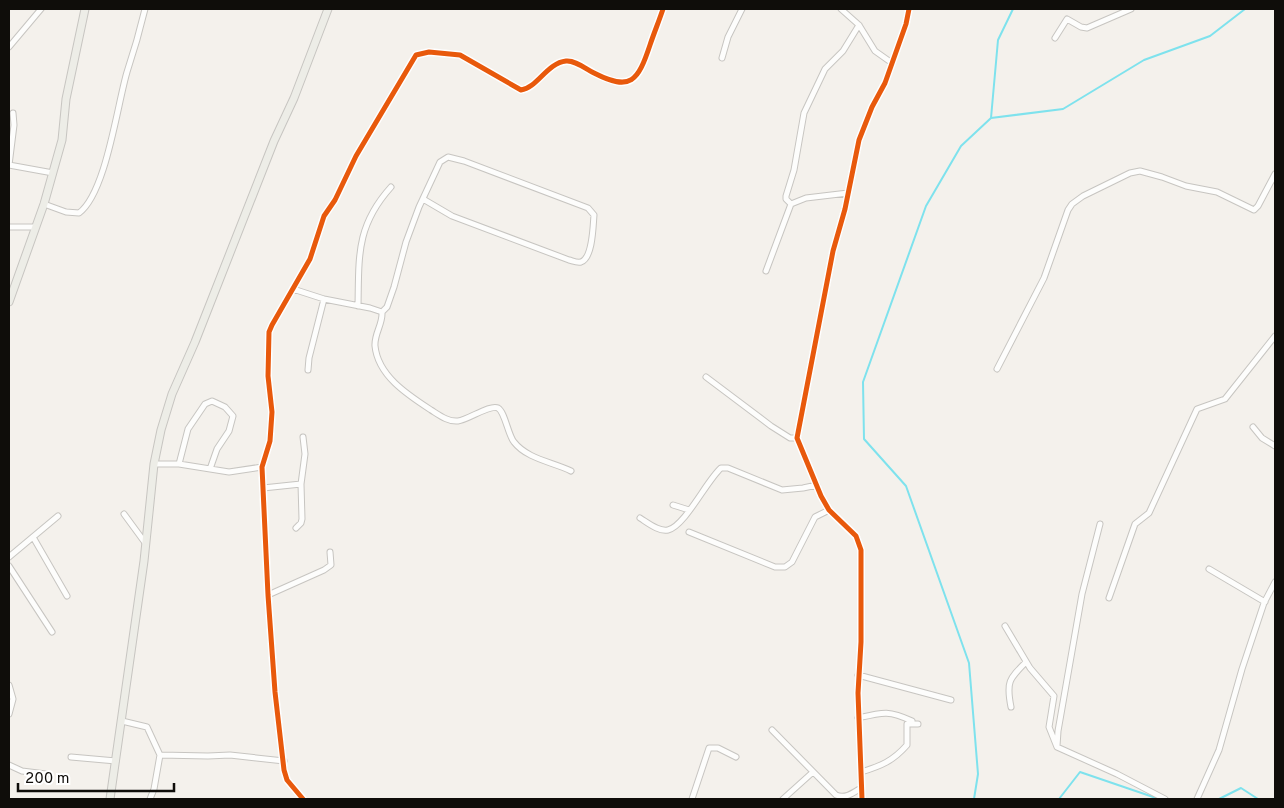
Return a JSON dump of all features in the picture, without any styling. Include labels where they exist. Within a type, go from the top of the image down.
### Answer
[{"type":"street","points":[[9,47],[41,9]]},
{"type":"street","points":[[9,302],[44,204],[62,140],[66,99],[85,9]]},
{"type":"street","points":[[44,204],[66,212],[79,213],[88,206],[106,158],[145,9]]},
{"type":"street","points":[[110,799],[146,544],[154,464],[161,430],[172,394],[196,342],[328,9]]},
{"type":"street","points":[[303,799],[287,780],[275,692],[268,594],[262,467],[270,441],[272,412],[268,376],[272,325],[310,259],[324,216],[335,200],[356,156],[416,55],[429,52],[460,55],[522,90],[529,87],[554,65],[565,61],[574,63],[608,80],[625,82],[632,80],[638,74],[663,9]]},
{"type":"street","points":[[722,58],[728,37],[742,9]]},
{"type":"street","points":[[841,9],[859,25],[870,45],[892,63]]},
{"type":"street","points":[[862,799],[858,718],[858,675],[861,642],[861,550],[856,536],[829,510],[798,438],[834,251],[859,140],[872,107],[886,82],[906,24],[909,9]]},
{"type":"street","points":[[1055,38],[1067,19],[1081,28],[1088,28],[1131,9]]},
{"type":"street","points":[[791,204],[786,199],[786,196],[794,170],[804,113],[825,69],[843,51],[859,25]]},
{"type":"street","points":[[13,113],[14,125],[9,165],[53,172]]},
{"type":"street","points":[[423,199],[452,216],[569,260],[581,262],[585,260],[589,253],[594,215],[588,208],[453,157],[443,158],[423,199],[406,242],[394,287],[387,307],[382,312],[375,344],[379,360],[395,384],[422,405],[442,417],[457,421],[468,419],[492,408],[497,408],[501,411],[509,435],[521,450],[571,471]]},
{"type":"street","points":[[998,369],[1044,278],[1068,210],[1072,204],[1083,196],[1130,173],[1140,171],[1186,186],[1217,192],[1254,210],[1261,202],[1275,174]]},
{"type":"street","points":[[358,306],[359,257],[362,242],[377,202],[391,187]]},
{"type":"street","points":[[766,271],[791,204],[806,198],[848,193]]},
{"type":"street","points":[[9,227],[35,227]]},
{"type":"street","points":[[293,290],[382,312]]},
{"type":"street","points":[[308,370],[309,358],[324,299]]},
{"type":"street","points":[[1109,598],[1135,524],[1148,513],[1197,409],[1225,399],[1275,336]]},
{"type":"street","points":[[706,377],[771,426],[790,438],[798,438]]},
{"type":"street","points":[[179,464],[188,429],[204,404],[212,401],[226,407],[233,416],[229,431],[217,449],[210,469]]},
{"type":"street","points":[[1253,427],[1262,438],[1275,446]]},
{"type":"street","points":[[296,528],[302,519],[303,437]]},
{"type":"street","points":[[154,464],[179,464],[229,472],[262,467]]},
{"type":"street","points":[[640,518],[658,528],[668,530],[689,510],[721,468],[728,468],[782,490],[817,485]]},
{"type":"street","points":[[263,488],[301,484]]},
{"type":"street","points":[[673,505],[689,510]]},
{"type":"street","points":[[689,532],[775,568],[786,567],[792,562],[815,516],[829,510]]},
{"type":"street","points":[[124,514],[146,544]]},
{"type":"street","points":[[9,557],[58,516]]},
{"type":"street","points":[[1057,747],[1058,731],[1082,594],[1100,524]]},
{"type":"street","points":[[33,537],[67,596]]},
{"type":"street","points":[[268,594],[324,570],[331,565],[330,552]]},
{"type":"street","points":[[9,566],[52,632]]},
{"type":"street","points":[[1209,570],[1265,602]]},
{"type":"street","points":[[1198,798],[1219,750],[1237,685],[1265,602],[1275,582]]},
{"type":"street","points":[[1005,626],[1026,662],[1054,696],[1049,727],[1057,747],[1117,774],[1165,799]]},
{"type":"street","points":[[1011,707],[1009,697],[1011,678],[1026,662]]},
{"type":"street","points":[[858,675],[951,700]]},
{"type":"street","points":[[9,685],[13,699],[9,714]]},
{"type":"street","points":[[858,718],[882,712],[896,713],[915,722],[907,724],[907,745],[889,762],[880,767],[861,772]]},
{"type":"street","points":[[122,721],[147,728],[160,755],[154,789],[150,799]]},
{"type":"street","points":[[772,730],[832,791],[841,797],[852,794],[861,788]]},
{"type":"street","points":[[692,799],[709,748],[718,748],[736,757]]},
{"type":"street","points":[[160,755],[230,755],[284,761]]},
{"type":"street","points":[[71,757],[116,761]]},
{"type":"street","points":[[9,765],[22,771],[46,774]]},
{"type":"street","points":[[783,799],[813,772]]},
{"type":"waterway","points":[[991,118],[998,40],[1013,9]]},
{"type":"waterway","points":[[974,799],[978,774],[969,663],[906,486],[864,439],[863,382],[926,206],[961,146],[991,118],[1063,109],[1144,60],[1210,36],[1245,9]]},
{"type":"waterway","points":[[1059,799],[1080,772],[1159,799]]},
{"type":"waterway","points":[[1219,799],[1241,788],[1258,799]]},
{"type":"cycle path","points":[[303,799],[287,780],[284,770],[275,692],[268,595],[262,467],[270,441],[272,412],[268,376],[269,332],[272,325],[310,259],[324,216],[335,200],[356,156],[416,55],[429,52],[460,55],[521,90],[532,85],[553,66],[566,61],[577,63],[607,79],[625,82],[637,75],[646,57],[663,9]]},
{"type":"cycle path","points":[[862,799],[858,693],[861,642],[861,550],[856,536],[829,510],[821,496],[797,438],[833,251],[845,209],[859,140],[872,107],[885,83],[906,24],[909,9]]}]
